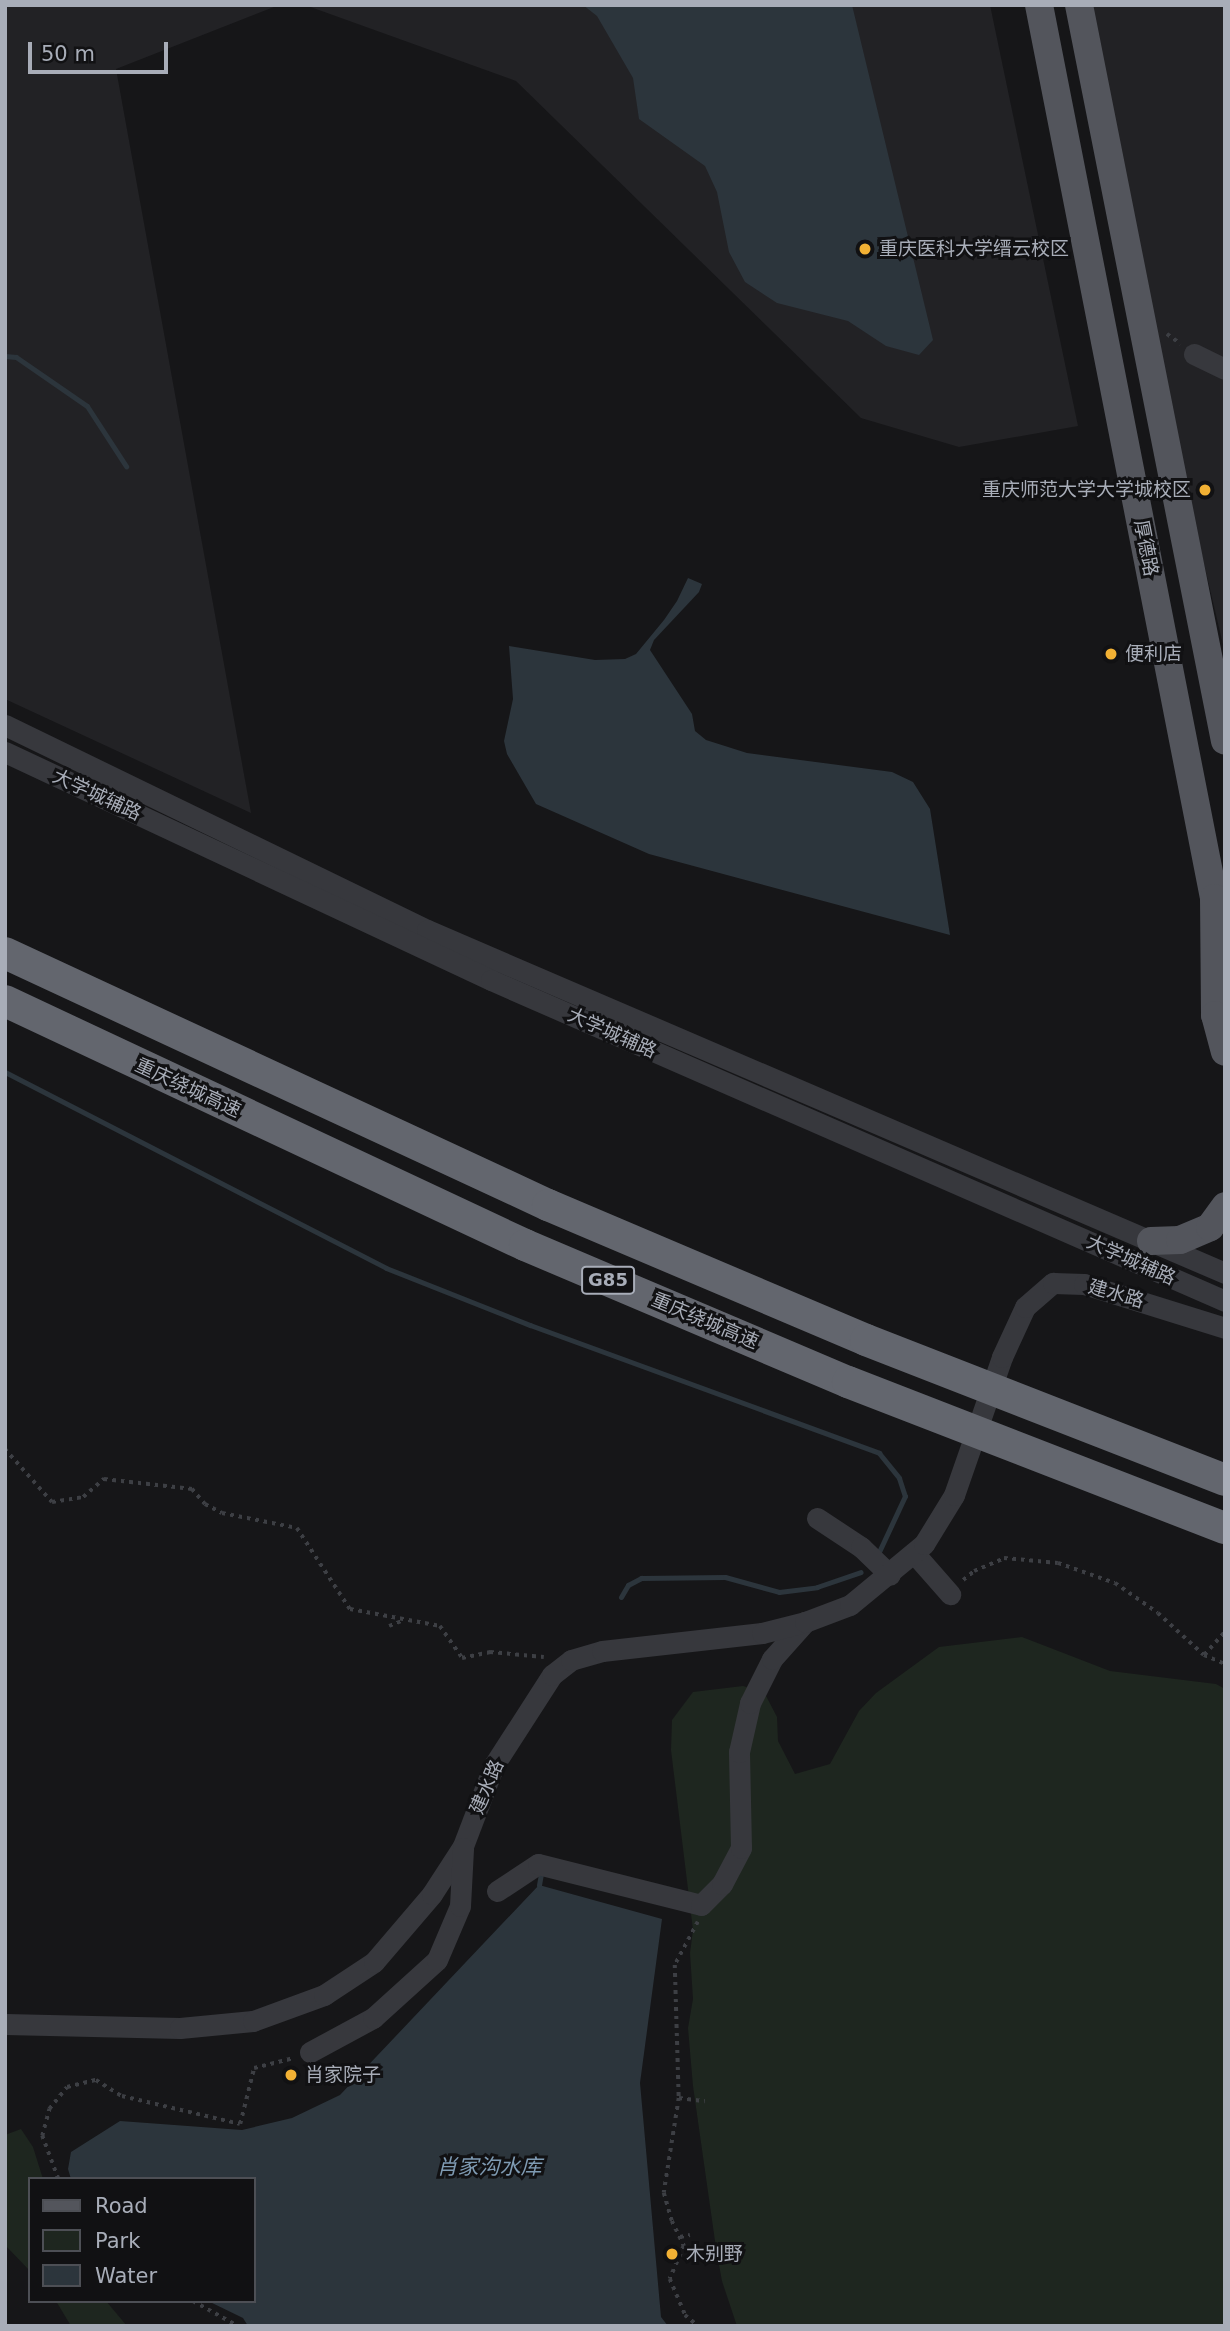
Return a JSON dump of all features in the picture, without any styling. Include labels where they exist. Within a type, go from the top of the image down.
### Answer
[{"type":"highway","name":"G85","points":[[5,953],[548,1205],[866,1340],[1225,1480]]},
{"type":"highway","name":"重庆绕城高速","points":[[5,1001],[526,1245],[848,1382],[1225,1528]]},
{"type":"main road","name":"厚德路","points":[[1039,5],[1214,898],[1215,1015],[1225,1052]]},
{"type":"main road","name":"厚德路","points":[[1079,5],[1225,741]]},
{"type":"main road","points":[[1151,1241],[1180,1240],[1210,1227],[1225,1206]]},
{"type":"street","points":[[1194,354],[1225,369]]},
{"type":"street","name":"大学城辅路","points":[[5,725],[427,930],[1225,1273]]},
{"type":"street","name":"大学城辅路","points":[[5,752],[491,980],[1225,1301]]},
{"type":"street","name":"建水路","points":[[5,2024],[180,2028],[253,2021],[324,1995],[374,1962],[432,1894],[463,1846],[494,1765],[552,1675],[571,1660],[601,1651],[762,1633],[805,1622],[850,1605],[890,1575],[924,1544],[954,1495],[1002,1357],[1025,1307],[1053,1283],[1084,1284],[1225,1328]]},
{"type":"street","points":[[817,1518],[861,1547],[890,1575]]},
{"type":"street","points":[[914,1553],[949,1593]]},
{"type":"street","points":[[497,1891],[538,1864],[701,1905],[722,1884],[741,1847],[739,1752],[750,1703],[772,1659],[805,1622]]},
{"type":"street","points":[[310,2052],[373,2018],[437,1960],[460,1906],[463,1846]]},
{"type":"path","points":[[1163,331],[1194,354]]},
{"type":"path","points":[[5,1449],[52,1502],[83,1497],[104,1479],[192,1489],[205,1504],[222,1513],[297,1528],[350,1609],[440,1626],[462,1658],[490,1651],[571,1660]]},
{"type":"path","points":[[949,1593],[974,1571],[1004,1558],[1058,1563],[1115,1583],[1158,1614],[1204,1655],[1225,1664]]},
{"type":"path","points":[[389,1626],[406,1619]]},
{"type":"path","points":[[1204,1655],[1225,1632]]},
{"type":"path","points":[[698,2326],[685,2315],[670,2279],[684,2246],[664,2193],[679,2098],[676,1965],[714,1892]]},
{"type":"path","points":[[57,2177],[42,2136],[49,2109],[67,2087],[96,2080],[133,2099],[240,2124],[254,2068],[310,2052]]},
{"type":"path","points":[[679,2098],[705,2101]]},
{"type":"path","points":[[680,2237],[690,2235]]},
{"type":"path","points":[[196,2303],[238,2326]]},
{"type":"shaded area","points":[[5,5],[279,5],[116,69],[251,813],[5,699]]},
{"type":"shaded area","name":"重庆医科大学缙云校区","points":[[305,5],[990,5],[1078,426],[959,447],[861,418],[516,81]]},
{"type":"shaded area","name":"重庆师范大学大学城校区","points":[[1089,5],[1225,5],[1225,653],[1148,326]]},
{"type":"green space","points":[[1022,1637],[1110,1671],[1216,1684],[1225,1689],[1225,2326],[737,2326],[722,2281],[693,2086],[688,2028],[693,1999],[690,1953],[693,1930],[671,1750],[672,1720],[693,1692],[743,1686],[764,1692],[777,1717],[778,1741],[795,1774],[830,1764],[859,1711],[876,1693],[939,1647]]},
{"type":"green space","points":[[21,2129],[33,2147],[42,2177],[28,2177],[28,2269],[5,2245],[5,2135]]},
{"type":"green space","points":[[57,2303],[108,2303],[127,2326],[71,2326]]},
{"type":"water","points":[[583,5],[852,5],[933,340],[919,355],[886,346],[848,321],[777,303],[745,282],[729,252],[717,192],[705,166],[639,119],[633,78],[597,16]]},
{"type":"water","points":[[688,578],[702,584],[699,592],[654,640],[650,650],[692,714],[695,731],[706,740],[747,753],[892,772],[913,782],[930,809],[950,935],[649,854],[536,804],[507,754],[504,741],[513,699],[509,646],[595,660],[625,659],[636,654],[664,620]]},
{"type":"water","name":"肖家沟水库","points":[[539,1885],[662,1919],[640,2083],[661,2317],[668,2326],[248,2326],[243,2318],[212,2303],[256,2303],[256,2177],[70,2177],[68,2169],[71,2152],[120,2121],[242,2130],[292,2118],[340,2095]]},
{"type":"waterway","points":[[5,356],[16,357],[87,406],[126,466]]},
{"type":"waterway","points":[[5,1072],[386,1268],[530,1325],[879,1453],[899,1478],[905,1496],[878,1554]]},
{"type":"waterway","points":[[621,1597],[628,1585],[641,1578],[725,1577],[779,1592],[817,1587],[861,1572]]},
{"type":"waterway","points":[[539,1885],[541,1874]]},
{"type":"place","name":"重庆医科大学缙云校区","points":[[865,249]]},
{"type":"place","name":"重庆师范大学大学城校区","points":[[1205,490]]},
{"type":"place","name":"便利店","points":[[1111,654]]},
{"type":"place","name":"肖家院子","points":[[291,2075]]},
{"type":"place","name":"木别野","points":[[672,2254]]}]
